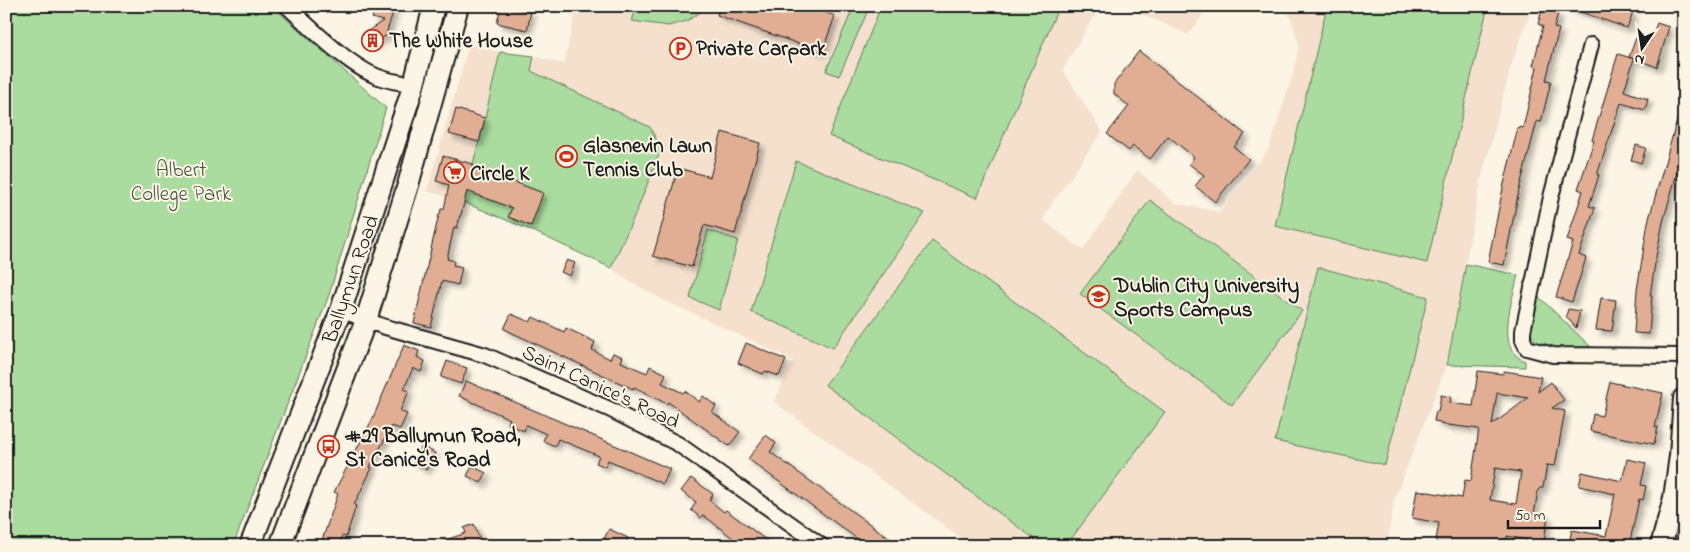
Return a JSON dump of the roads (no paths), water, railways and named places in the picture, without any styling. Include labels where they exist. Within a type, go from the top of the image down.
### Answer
[{"type":"main road","name":"Ballymun Road","points":[[250,546],[341,310],[414,84],[434,6]]},
{"type":"main road","name":"Ballymun Road","points":[[280,546],[366,320],[435,90],[458,6]]},
{"type":"main road","points":[[414,84],[435,90]]},
{"type":"main road","points":[[1663,545],[1674,498],[1680,456],[1684,398]]},
{"type":"street","points":[[287,6],[322,38],[369,73],[394,82],[414,84]]},
{"type":"street","points":[[1591,45],[1551,197],[1523,331],[1524,340],[1527,348],[1553,355],[1684,356]]},
{"type":"street","name":"Saint Canice's Road","points":[[341,310],[366,320],[485,355],[609,409],[678,444],[822,546]]},
{"type":"place","name":"The White House","points":[[373,40]]},
{"type":"place","name":"Private Carpark","points":[[680,48]]},
{"type":"place","name":"Glasnevin Lawn Tennis Club","points":[[567,157]]},
{"type":"place","name":"Circle K","points":[[454,173]]},
{"type":"place","name":"Dublin City University Sports Campus","points":[[1098,297]]},
{"type":"place","name":"#29 Ballymun Road, St Canice's Road","points":[[329,447]]},
{"type":"park label","name":"Albert College Park","points":[[181,181]]}]
